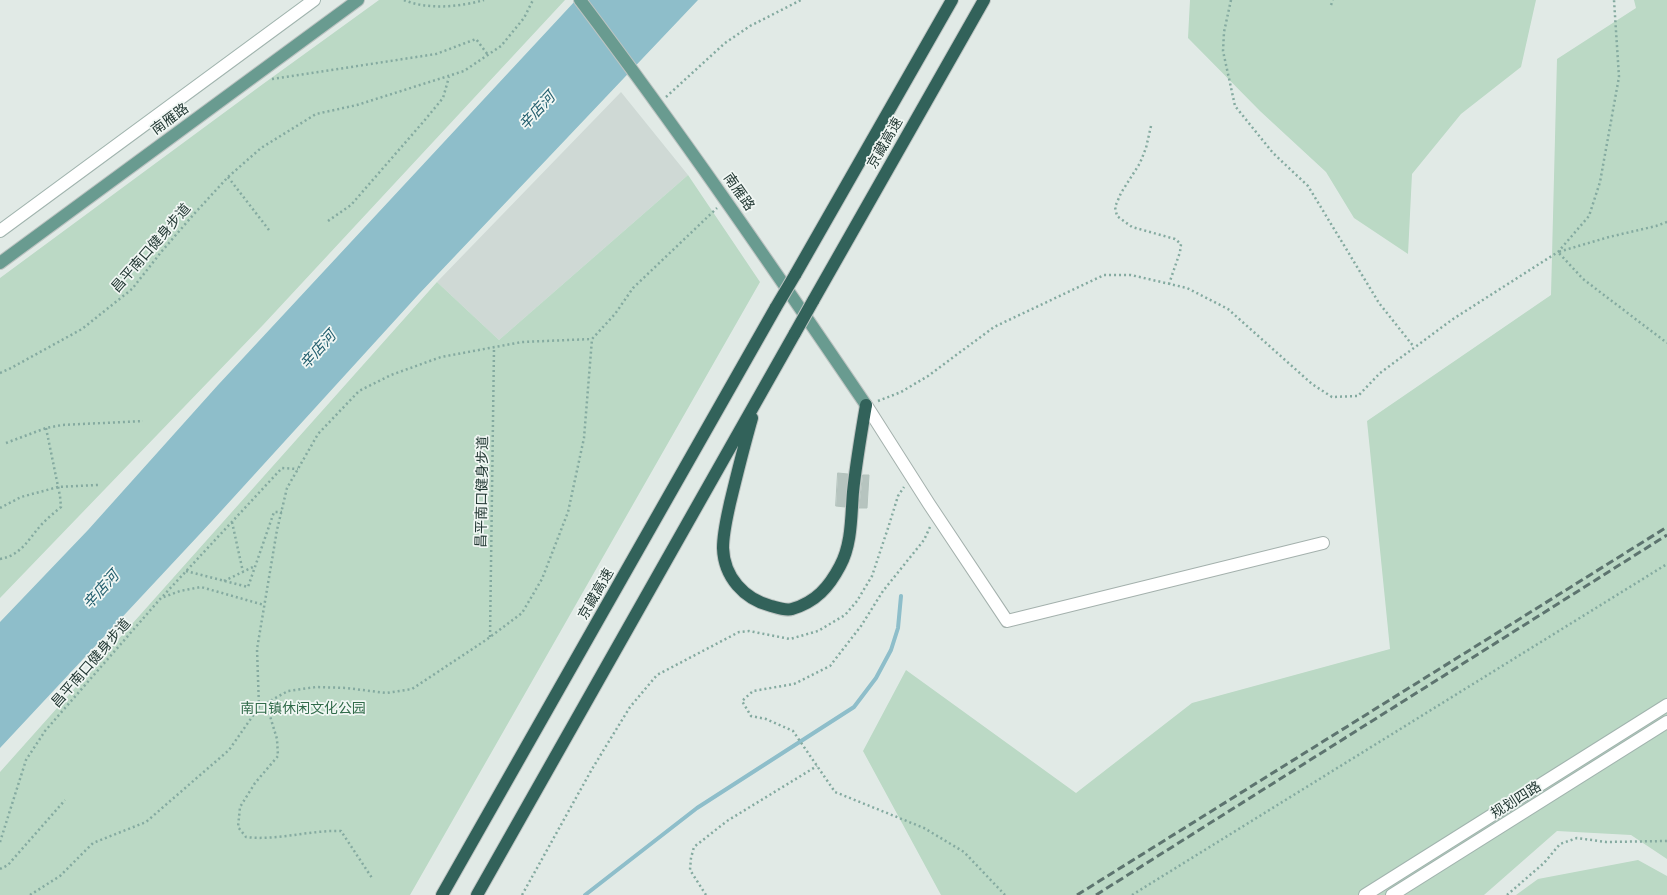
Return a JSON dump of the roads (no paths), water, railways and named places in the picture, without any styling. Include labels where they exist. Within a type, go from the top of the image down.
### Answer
[{"type":"highway","name":"京藏高速","points":[[442,895],[952,0]]},
{"type":"highway","name":"京藏高速","points":[[757,399],[984,0]]},
{"type":"highway","points":[[757,399],[737,472],[725,526],[723,548],[728,572],[740,590],[758,602],[779,608],[791,609],[815,599],[831,582],[841,565],[848,547],[853,490],[866,405]]},
{"type":"highway","points":[[477,895],[757,399]]},
{"type":"main road","name":"南雁路","points":[[0,263],[358,0]]},
{"type":"main road","name":"南雁路","points":[[580,0],[643,82],[726,199],[866,405]]},
{"type":"street","points":[[0,231],[314,0]]},
{"type":"street","points":[[866,405],[912,478],[1007,621],[1323,543]]},
{"type":"street","name":"规划四路","points":[[1364,895],[1667,705]]},
{"type":"street","name":"规划四路","points":[[1392,895],[1667,722]]},
{"type":"water","name":"辛店河","points":[[576,0],[698,0],[418,295],[212,521],[0,748],[0,622],[88,530],[218,385]]},
{"type":"waterway","points":[[585,895],[697,808],[854,707],[876,678],[891,650],[898,628],[901,596]]},
{"type":"railway","points":[[1077,895],[1667,527]]},
{"type":"railway","points":[[1096,895],[1667,535]]},
{"type":"park label","name":"南口镇休闲文化公园","points":[[303,709]]}]
